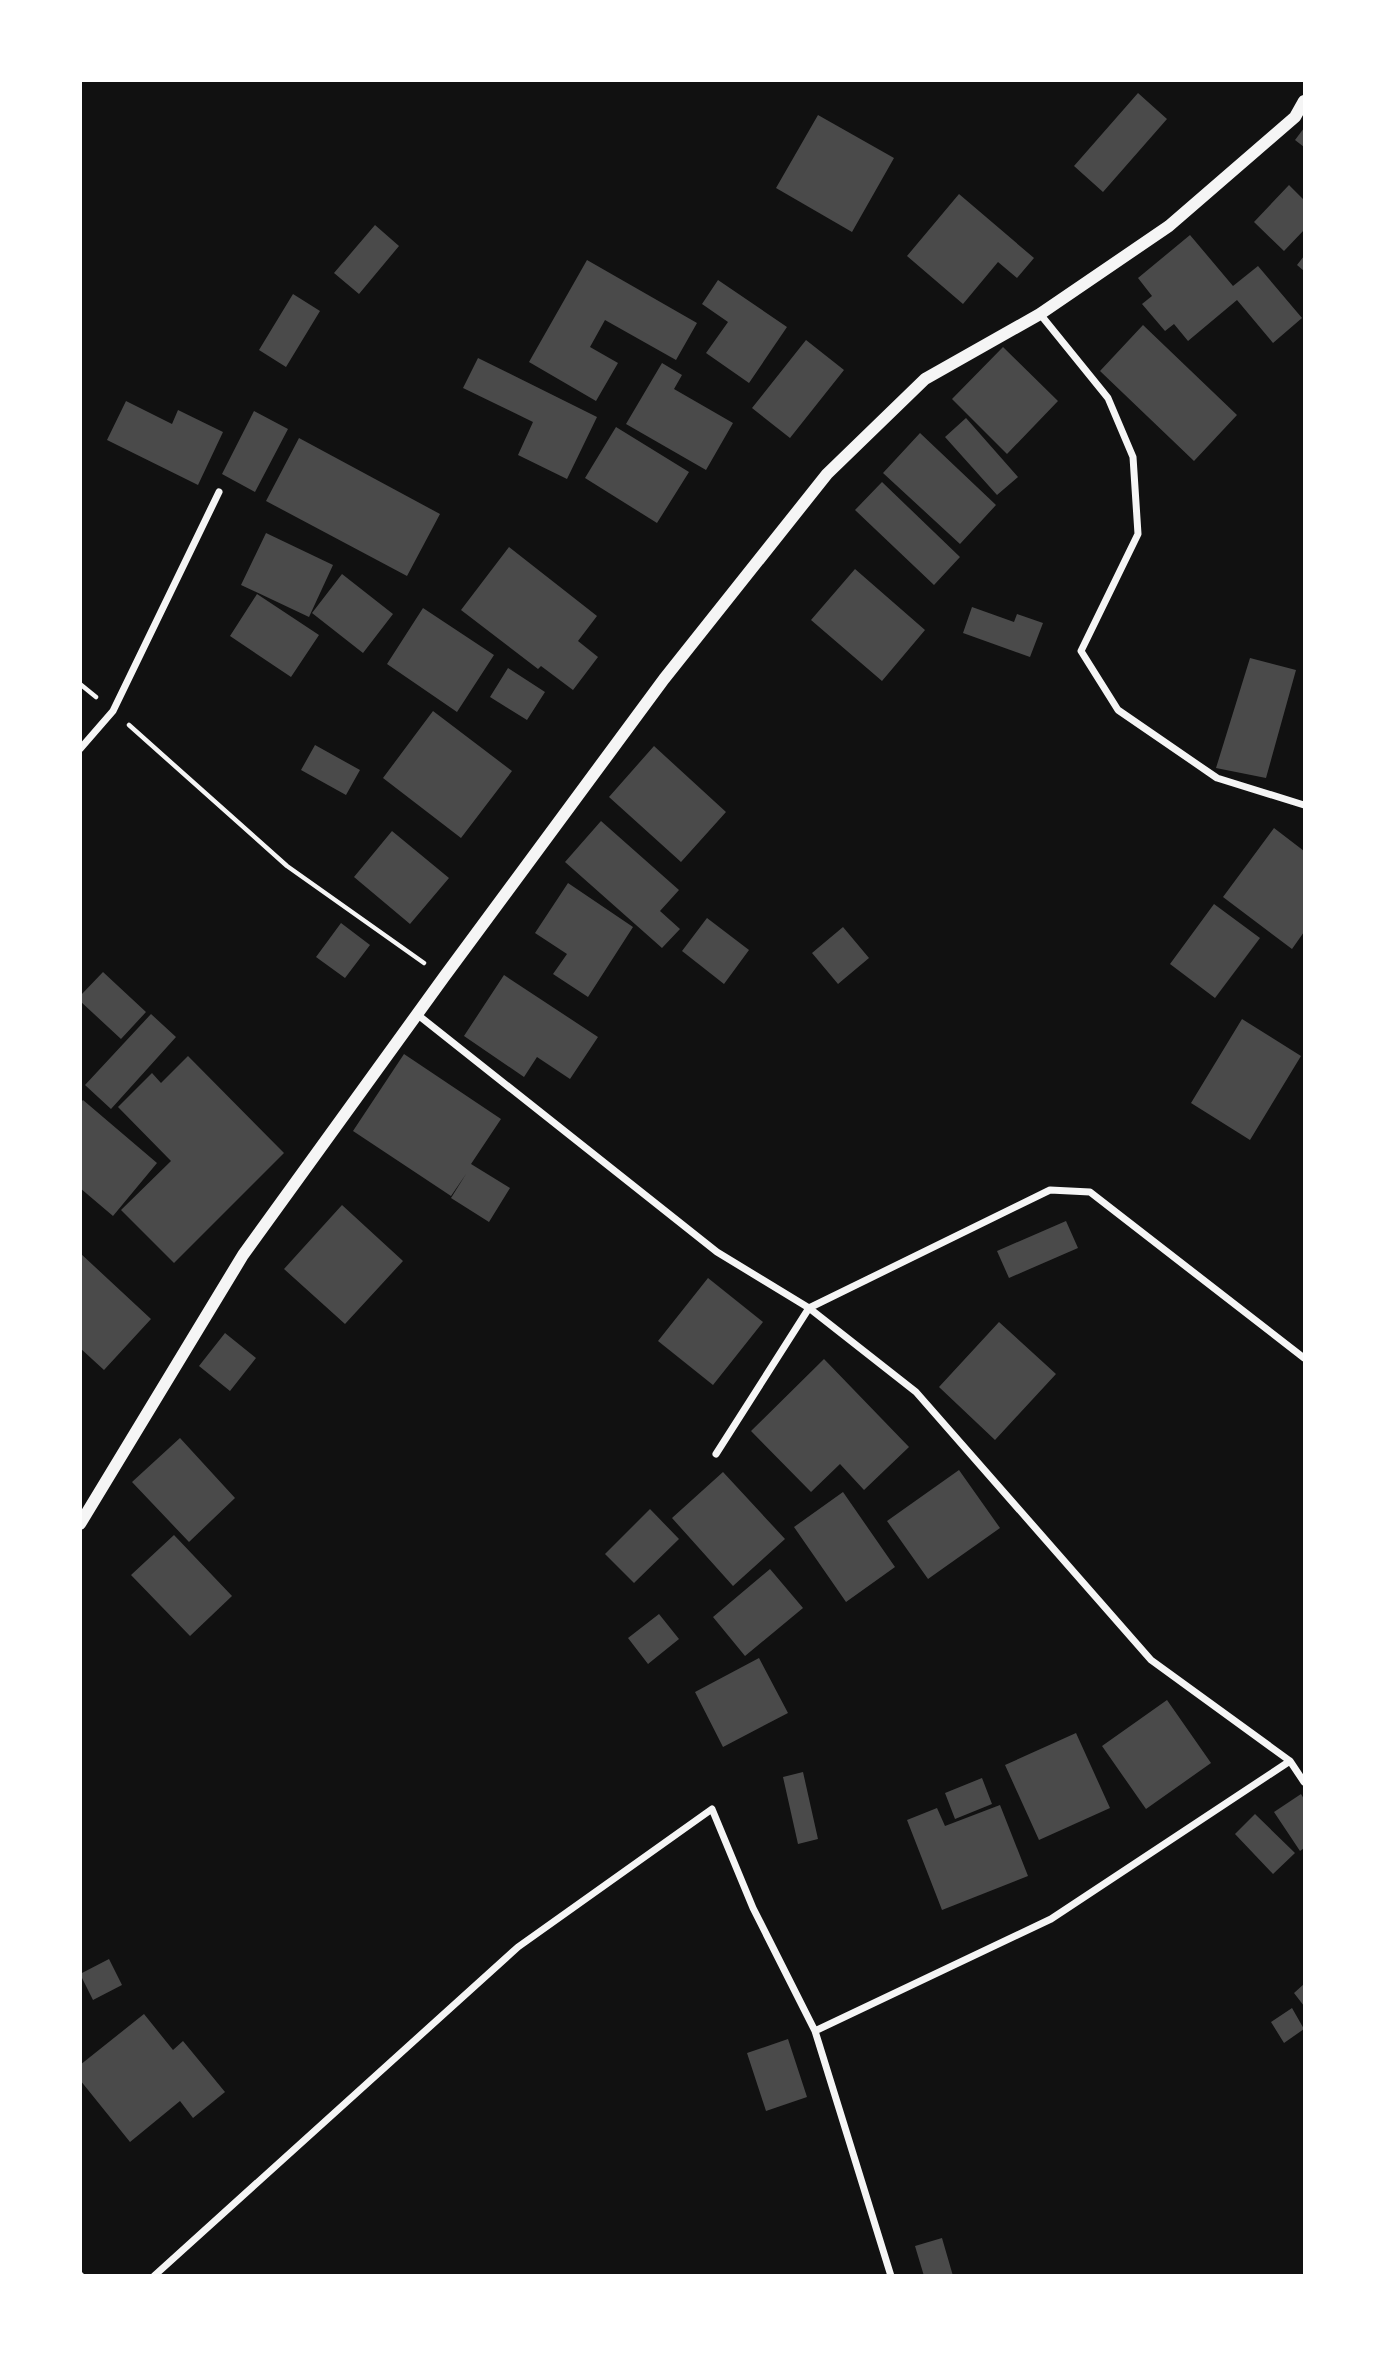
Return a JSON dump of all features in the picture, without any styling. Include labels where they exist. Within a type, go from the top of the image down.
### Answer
[{"type":"street","points":[[80,1524],[243,1255],[664,679],[827,474],[925,379],[1040,314],[1169,226],[1295,117],[1304,101]]},
{"type":"street","points":[[1040,314],[1108,398],[1133,457],[1138,534],[1081,652],[1118,710],[1150,733],[1217,778],[1304,805]]},
{"type":"street","points":[[80,750],[113,711],[219,492]]},
{"type":"street","points":[[418,1015],[717,1252],[808,1308],[916,1392],[1151,1660],[1290,1761],[1304,1782]]},
{"type":"street","points":[[716,1454],[808,1308],[1050,1190],[1090,1192],[1304,1358]]},
{"type":"street","points":[[815,2031],[1051,1919],[1290,1761]]},
{"type":"street","points":[[154,2276],[518,1947],[712,1809],[753,1908],[815,2031],[891,2276]]},
{"type":"path","points":[[80,684],[287,866],[444,977]]},
{"type":"building","points":[[1138,93],[1167,119],[1103,192],[1074,166]]},
{"type":"building","points":[[818,115],[894,158],[852,232],[776,188]]},
{"type":"building","points":[[1304,128],[1304,147],[1295,140]]},
{"type":"building","points":[[1289,185],[1304,200],[1304,230],[1284,251],[1254,222]]},
{"type":"building","points":[[959,194],[1034,258],[1017,278],[998,262],[963,304],[907,256]]},
{"type":"building","points":[[375,225],[399,246],[359,294],[334,273]]},
{"type":"building","points":[[1190,235],[1233,286],[1258,266],[1302,318],[1273,343],[1237,300],[1188,341],[1174,324],[1165,331],[1142,304],[1152,296],[1138,278]]},
{"type":"building","points":[[1304,256],[1304,271],[1297,265]]},
{"type":"building","points":[[587,260],[697,323],[676,360],[605,320],[590,347],[618,363],[596,401],[529,362]]},
{"type":"building","points":[[718,280],[787,327],[749,383],[706,353],[728,322],[702,304]]},
{"type":"building","points":[[293,294],[320,311],[286,367],[259,350]]},
{"type":"building","points":[[1143,325],[1237,415],[1194,461],[1100,371]]},
{"type":"building","points":[[806,340],[844,370],[790,438],[752,408]]},
{"type":"building","points":[[1003,347],[1058,401],[1007,454],[952,399]]},
{"type":"building","points":[[478,358],[597,417],[567,479],[518,455],[533,422],[463,388]]},
{"type":"building","points":[[662,363],[682,375],[674,389],[733,423],[706,470],[626,424]]},
{"type":"building","points":[[126,401],[172,424],[178,410],[223,432],[198,485],[107,440]]},
{"type":"building","points":[[254,411],[288,429],[255,492],[222,474]]},
{"type":"building","points":[[966,418],[1018,477],[997,495],[945,437]]},
{"type":"building","points":[[616,427],[689,472],[657,523],[585,478]]},
{"type":"building","points":[[920,433],[996,505],[960,544],[883,473]]},
{"type":"building","points":[[299,438],[440,514],[407,576],[266,501]]},
{"type":"building","points":[[882,482],[960,557],[934,585],[855,510]]},
{"type":"building","points":[[266,533],[333,565],[309,617],[241,585]]},
{"type":"building","points":[[509,547],[597,616],[578,641],[598,657],[573,690],[541,666],[538,669],[461,610]]},
{"type":"building","points":[[855,569],[925,630],[882,681],[811,620]]},
{"type":"building","points":[[342,574],[393,614],[363,653],[312,613]]},
{"type":"building","points":[[257,594],[319,635],[291,677],[230,636]]},
{"type":"building","points":[[972,607],[1014,622],[1017,614],[1043,623],[1030,657],[963,633]]},
{"type":"building","points":[[423,608],[494,655],[457,712],[387,664]]},
{"type":"building","points":[[1250,658],[1296,670],[1266,778],[1216,768]]},
{"type":"building","points":[[508,668],[545,692],[527,720],[490,697]]},
{"type":"building","points":[[433,711],[512,771],[461,838],[383,778]]},
{"type":"building","points":[[315,745],[360,770],[346,795],[301,770]]},
{"type":"building","points":[[654,746],[726,812],[681,862],[609,797]]},
{"type":"building","points":[[601,821],[679,890],[660,911],[680,929],[662,948],[565,862]]},
{"type":"building","points":[[1274,828],[1304,851],[1304,932],[1292,949],[1223,897]]},
{"type":"building","points":[[392,831],[449,878],[410,924],[354,877]]},
{"type":"building","points":[[568,883],[633,927],[588,997],[553,974],[567,954],[535,933]]},
{"type":"building","points":[[1214,904],[1260,938],[1215,998],[1170,964]]},
{"type":"building","points":[[707,918],[749,950],[724,984],[682,951]]},
{"type":"building","points":[[341,923],[370,945],[345,978],[316,957]]},
{"type":"building","points":[[843,927],[869,958],[838,984],[812,953]]},
{"type":"building","points":[[103,972],[146,1012],[121,1039],[80,1001],[80,996]]},
{"type":"building","points":[[504,975],[598,1037],[570,1079],[537,1057],[524,1077],[464,1036]]},
{"type":"building","points":[[151,1014],[176,1037],[111,1109],[85,1085]]},
{"type":"building","points":[[1242,1019],[1301,1056],[1250,1140],[1191,1103]]},
{"type":"building","points":[[404,1054],[501,1119],[471,1164],[510,1188],[489,1222],[451,1198],[466,1174],[451,1196],[353,1131]]},
{"type":"building","points":[[188,1056],[284,1153],[174,1263],[121,1210],[171,1161],[118,1107],[152,1073],[161,1083]]},
{"type":"building","points":[[83,1100],[157,1163],[113,1216],[80,1188],[80,1103]]},
{"type":"building","points":[[342,1205],[403,1261],[345,1324],[284,1269]]},
{"type":"building","points":[[1066,1221],[1078,1248],[1009,1278],[997,1251]]},
{"type":"building","points":[[80,1253],[151,1319],[104,1370],[80,1348]]},
{"type":"building","points":[[708,1278],[763,1322],[713,1385],[658,1341]]},
{"type":"building","points":[[999,1322],[1056,1374],[995,1440],[939,1387]]},
{"type":"building","points":[[225,1333],[256,1358],[230,1391],[199,1366]]},
{"type":"building","points":[[824,1359],[909,1447],[864,1490],[840,1464],[811,1492],[751,1431]]},
{"type":"building","points":[[180,1438],[235,1498],[189,1542],[132,1482]]},
{"type":"building","points":[[959,1470],[1000,1528],[928,1579],[887,1521]]},
{"type":"building","points":[[723,1472],[785,1539],[733,1586],[672,1518]]},
{"type":"building","points":[[843,1492],[895,1567],[846,1602],[794,1527]]},
{"type":"building","points":[[650,1509],[679,1539],[634,1583],[605,1554]]},
{"type":"building","points":[[174,1535],[232,1596],[190,1636],[131,1575]]},
{"type":"building","points":[[770,1569],[803,1608],[745,1656],[713,1617]]},
{"type":"building","points":[[659,1614],[679,1639],[648,1664],[628,1638]]},
{"type":"building","points":[[759,1658],[788,1713],[723,1747],[695,1692]]},
{"type":"building","points":[[1167,1700],[1211,1763],[1146,1809],[1102,1746]]},
{"type":"building","points":[[1076,1733],[1110,1808],[1039,1840],[1005,1765]]},
{"type":"building","points":[[803,1772],[818,1839],[798,1844],[783,1777]]},
{"type":"building","points":[[982,1778],[992,1804],[955,1819],[945,1793]]},
{"type":"building","points":[[1301,1794],[1304,1799],[1304,1848],[1300,1851],[1274,1812]]},
{"type":"building","points":[[1000,1805],[1028,1876],[942,1910],[907,1820],[937,1808],[945,1826]]},
{"type":"building","points":[[1255,1814],[1295,1853],[1273,1874],[1235,1834]]},
{"type":"building","points":[[109,1959],[122,1985],[93,2000],[80,1974]]},
{"type":"building","points":[[1304,1984],[1304,2006],[1294,1993]]},
{"type":"building","points":[[1292,2008],[1304,2029],[1284,2043],[1271,2022]]},
{"type":"building","points":[[144,2014],[173,2050],[183,2041],[225,2092],[193,2118],[180,2101],[130,2142],[80,2080],[80,2065]]},
{"type":"building","points":[[788,2039],[807,2097],[766,2111],[747,2053]]},
{"type":"building","points":[[942,2238],[953,2276],[924,2276],[915,2246]]}]
